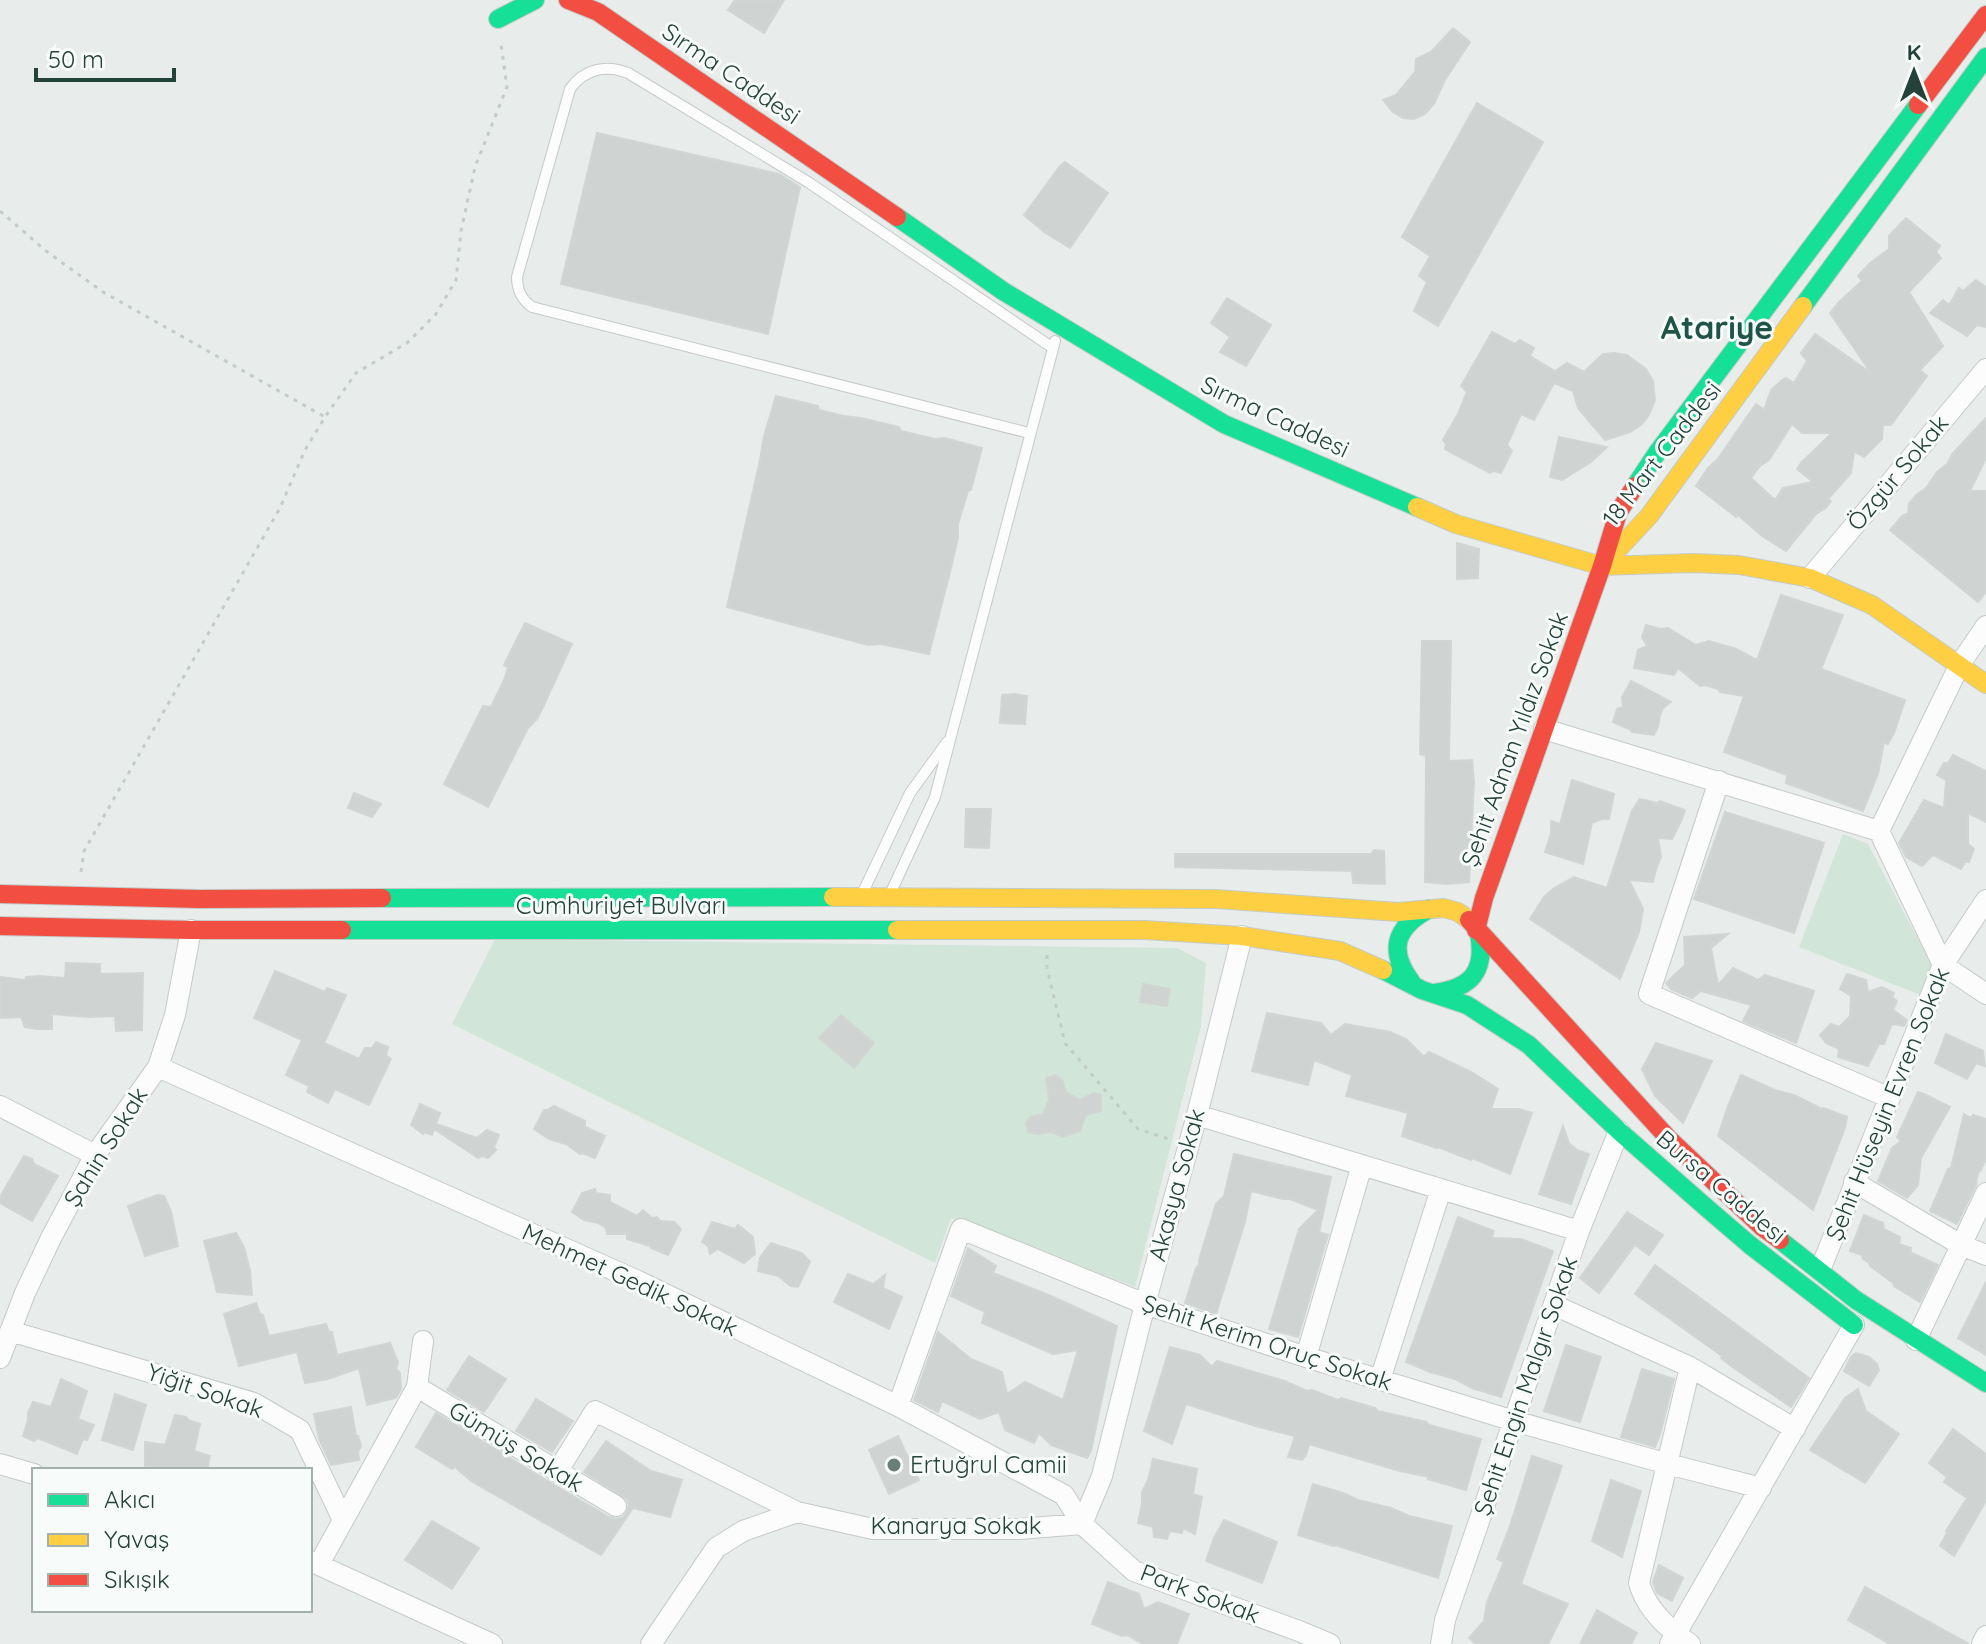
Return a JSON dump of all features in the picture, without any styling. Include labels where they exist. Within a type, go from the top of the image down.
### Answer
[{"type":"main road","points":[[498,19],[535,0]]},
{"type":"main road","name":"Sırma Caddesi","points":[[568,0],[598,12],[1003,291],[1224,424],[1456,524],[1602,566],[1739,565],[1810,578],[1872,605],[1986,684]]},
{"type":"main road","name":"18 Mart Caddesi","points":[[1602,566],[1618,513],[1657,453],[1986,15]]},
{"type":"main road","name":"18 Mart Caddesi","points":[[1602,566],[1649,516],[1979,80],[1986,57]]},
{"type":"main road","name":"Şehit Adnan Yıldız Sokak","points":[[1477,931],[1484,898],[1602,566]]},
{"type":"main road","name":"Cumhuriyet Bulvarı","points":[[0,894],[199,899],[1216,899]]},
{"type":"main road","name":"Bursa Caddesi","points":[[1216,899],[1398,912],[1444,908],[1458,912],[1470,921],[1669,1139],[1762,1227],[1856,1300],[1986,1383]]},
{"type":"main road","points":[[1412,983],[1403,974],[1396,948],[1406,924],[1429,909]]},
{"type":"main road","name":"Cumhuriyet Bulvarı","points":[[0,926],[191,930],[1144,930],[1242,936]]},
{"type":"main road","points":[[1434,993],[1447,992],[1470,981],[1482,958],[1477,931]]},
{"type":"main road","name":"Bursa Caddesi","points":[[1242,936],[1340,951],[1422,990],[1467,1005],[1529,1045],[1619,1131],[1750,1245],[1861,1330]]},
{"type":"street","points":[[1952,62],[1979,80]]},
{"type":"street","name":"Özgür Sokak","points":[[1810,578],[1986,369]]},
{"type":"street","points":[[1879,831],[1960,664],[1986,626]]},
{"type":"street","points":[[1544,729],[1879,831],[1943,965],[1986,994]]},
{"type":"street","points":[[1719,781],[1649,994],[1890,1098]]},
{"type":"street","name":"Şehit Hüseyin Evren Sokak","points":[[1820,1270],[1943,965],[1986,900]]},
{"type":"street","name":"Şahin Sokak","points":[[0,1358],[51,1238],[95,1155],[158,1067],[175,1015],[191,930]]},
{"type":"street","name":"Akasya Sokak","points":[[1082,1524],[1102,1476],[1242,936]]},
{"type":"street","name":"Mehmet Gedik Sokak","points":[[158,1067],[624,1275],[898,1406],[1064,1495],[1082,1524]]},
{"type":"street","points":[[0,1106],[95,1155]]},
{"type":"street","points":[[1197,1115],[1579,1231]]},
{"type":"street","name":"Şehit Engin Malgır Sokak","points":[[1441,1644],[1445,1620],[1579,1231],[1619,1131]]},
{"type":"street","points":[[1306,1357],[1362,1165]]},
{"type":"street","points":[[1854,1182],[1961,1245],[1986,1255]]},
{"type":"street","points":[[1380,1380],[1441,1189]]},
{"type":"street","points":[[1916,1340],[1986,1193]]},
{"type":"street","name":"Şehit Kerim Oruç Sokak","points":[[898,1406],[961,1229],[1145,1304],[1306,1357],[1514,1421],[1761,1488]]},
{"type":"street","points":[[1554,1305],[1690,1367],[1795,1429]]},
{"type":"street","points":[[1690,1367],[1639,1583],[1644,1599],[1679,1641],[1795,1429],[1861,1330]]},
{"type":"street","name":"Yiğit Sokak","points":[[10,1331],[254,1403],[300,1430],[343,1520]]},
{"type":"street","points":[[423,1341],[417,1387],[343,1520],[314,1563],[492,1644]]},
{"type":"street","name":"Gümüş Sokak","points":[[417,1387],[616,1506]]},
{"type":"street","name":"Kanarya Sokak","points":[[557,1472],[595,1411],[797,1512],[873,1529],[1019,1529],[1082,1524]]},
{"type":"street","points":[[0,1464],[32,1473]]},
{"type":"street","points":[[651,1644],[716,1548],[743,1531],[797,1512]]},
{"type":"street","name":"Park Sokak","points":[[1082,1524],[1134,1571],[1297,1637],[1330,1644]]},
{"type":"street","points":[[1982,1644],[1986,1636]]},
{"type":"lane","points":[[1029,433],[532,307],[522,297],[517,277],[570,89],[581,77],[597,69],[618,69],[628,73],[808,182],[1053,348]]},
{"type":"lane","points":[[888,897],[935,797],[1059,326]]},
{"type":"lane","points":[[860,897],[910,793],[953,734]]},
{"type":"path","points":[[79,896],[84,851],[280,508],[305,450],[325,417],[356,373],[407,343],[436,314],[456,280],[461,231],[475,167],[507,87],[498,19]]},
{"type":"path","points":[[0,211],[46,251],[103,292],[325,417]]},
{"type":"path","points":[[1047,931],[1047,968],[1065,1043],[1138,1129],[1188,1145]]},
{"type":"green space","points":[[1843,834],[1868,844],[1932,966],[1923,996],[1799,947]]},
{"type":"green space","points":[[495,939],[1177,948],[1206,963],[1201,1026],[1135,1287],[951,1218],[935,1263],[452,1024]]},
{"type":"building","points":[[735,0],[784,0],[764,33],[728,10]]},
{"type":"building","points":[[1453,28],[1470,42],[1445,80],[1434,104],[1425,114],[1414,119],[1403,118],[1393,112],[1383,100],[1396,95],[1415,72],[1416,59],[1431,52]]},
{"type":"building","points":[[1477,103],[1543,142],[1438,326],[1414,311],[1427,282],[1419,276],[1430,256],[1402,237]]},
{"type":"building","points":[[597,133],[779,174],[800,187],[768,334],[561,284]]},
{"type":"building","points":[[1065,162],[1108,193],[1070,248],[1024,215]]},
{"type":"building","points":[[1906,218],[1940,246],[1936,252],[1941,258],[1909,292],[1943,346],[1920,370],[1927,376],[1891,425],[1883,425],[1882,439],[1864,457],[1854,451],[1851,473],[1828,499],[1831,501],[1826,508],[1816,514],[1786,551],[1696,486],[1756,404],[1764,410],[1771,390],[1781,381],[1786,378],[1794,383],[1807,361],[1801,353],[1815,334],[1871,373],[1830,313],[1862,281],[1858,276],[1869,264],[1889,249],[1889,236]],"holes":[[[1792,424],[1802,433],[1832,433],[1797,469],[1813,482],[1783,488],[1775,500],[1751,478],[1769,460]]]},
{"type":"building","points":[[1976,280],[1986,287],[1986,327],[1977,325],[1967,336],[1930,313],[1943,300],[1949,305],[1959,288],[1963,291]]},
{"type":"building","points":[[1227,298],[1271,325],[1246,366],[1220,352],[1230,337],[1211,323]]},
{"type":"building","points":[[1492,332],[1515,344],[1520,340],[1534,348],[1530,356],[1555,371],[1567,363],[1584,372],[1603,354],[1627,355],[1646,369],[1653,381],[1655,400],[1649,415],[1630,432],[1605,440],[1578,408],[1573,391],[1554,383],[1534,420],[1521,414],[1507,445],[1512,451],[1501,473],[1490,473],[1445,449],[1443,440],[1467,392],[1461,386]]},
{"type":"building","points":[[776,396],[818,406],[819,410],[899,427],[901,431],[982,448],[958,524],[958,538],[929,654],[881,644],[868,645],[727,607],[764,436]]},
{"type":"building","points":[[1986,418],[1986,458],[1970,491],[1986,491],[1986,592],[1978,602],[1890,530],[1908,513],[1909,504],[1916,495],[1926,488]]},
{"type":"building","points":[[1559,437],[1607,447],[1591,462],[1562,480],[1550,477]]},
{"type":"building","points":[[1457,543],[1479,549],[1478,578],[1457,579]]},
{"type":"building","points":[[1781,595],[1843,615],[1821,669],[1905,700],[1894,733],[1888,744],[1884,742],[1878,774],[1863,811],[1786,783],[1787,775],[1724,752],[1744,696],[1700,686],[1678,668],[1674,675],[1634,668],[1638,650],[1647,646],[1642,637],[1646,625],[1668,628],[1696,645],[1709,641],[1736,649],[1757,660]]},
{"type":"building","points":[[525,623],[572,644],[537,719],[528,728],[488,807],[444,784],[483,706],[491,707],[508,668],[504,665]]},
{"type":"building","points":[[1422,641],[1451,641],[1449,761],[1472,760],[1474,782],[1469,882],[1425,882],[1426,756],[1420,754]]},
{"type":"building","points":[[1631,681],[1671,702],[1663,708],[1654,735],[1632,732],[1613,722],[1617,709],[1623,707],[1622,697]]},
{"type":"building","points":[[1002,695],[1027,696],[1025,724],[1000,723]]},
{"type":"building","points":[[1953,755],[1986,771],[1986,822],[1968,813],[1968,844],[1974,849],[1969,862],[1965,862],[1961,869],[1933,855],[1922,866],[1906,857],[1899,843],[1924,800],[1944,808],[1946,780],[1937,775]]},
{"type":"building","points":[[1572,780],[1614,794],[1609,819],[1592,823],[1583,864],[1545,852],[1551,821],[1560,824]]},
{"type":"building","points":[[354,793],[381,804],[372,817],[348,808]]},
{"type":"building","points":[[1640,799],[1660,801],[1685,810],[1672,839],[1658,838],[1661,857],[1653,882],[1629,880],[1643,909],[1639,932],[1620,979],[1530,919],[1544,897],[1574,877],[1607,888],[1632,811]]},
{"type":"building","points":[[966,809],[991,809],[989,848],[965,847]]},
{"type":"building","points":[[1725,812],[1824,843],[1794,933],[1694,899]]},
{"type":"building","points":[[1374,850],[1384,851],[1385,884],[1353,883],[1352,871],[1175,867],[1175,854],[1371,854]]},
{"type":"building","points":[[1728,934],[1711,948],[1718,985],[1733,968],[1758,980],[1765,975],[1814,991],[1796,1043],[1743,1021],[1751,1005],[1701,991],[1692,998],[1672,990],[1666,983],[1685,965],[1684,937]]},
{"type":"building","points":[[66,963],[100,964],[100,974],[143,973],[142,1030],[116,1031],[115,1016],[52,1014],[52,1029],[25,1027],[21,1017],[0,1018],[0,977],[25,980],[26,977],[39,976],[65,978]]},
{"type":"building","points":[[275,971],[325,992],[327,988],[346,995],[324,1043],[359,1059],[365,1048],[372,1048],[376,1042],[388,1047],[386,1055],[391,1059],[369,1105],[335,1089],[328,1103],[307,1092],[309,1086],[286,1075],[302,1040],[254,1018]]},
{"type":"building","points":[[1847,974],[1866,980],[1868,992],[1882,987],[1894,993],[1892,997],[1897,1001],[1893,1010],[1907,1020],[1904,1026],[1892,1024],[1884,1044],[1879,1044],[1868,1066],[1838,1057],[1839,1049],[1826,1043],[1820,1035],[1831,1024],[1839,1027],[1850,1016],[1851,996],[1840,989]]},
{"type":"building","points":[[1143,984],[1170,989],[1167,1006],[1140,1002]]},
{"type":"building","points":[[1267,1013],[1321,1023],[1331,1035],[1345,1024],[1390,1032],[1406,1039],[1424,1057],[1429,1052],[1498,1089],[1491,1109],[1519,1109],[1532,1113],[1510,1174],[1472,1158],[1402,1136],[1408,1113],[1346,1096],[1352,1075],[1314,1060],[1308,1085],[1252,1071]]},
{"type":"building","points":[[841,1015],[874,1043],[854,1068],[819,1038]]},
{"type":"building","points":[[1946,1034],[1983,1051],[1985,1066],[1976,1063],[1967,1079],[1935,1063]]},
{"type":"building","points":[[1656,1043],[1712,1061],[1683,1123],[1655,1096],[1642,1069]]},
{"type":"building","points":[[1056,1075],[1062,1080],[1066,1092],[1080,1100],[1093,1093],[1101,1095],[1101,1111],[1086,1115],[1080,1131],[1063,1137],[1051,1132],[1028,1132],[1026,1123],[1030,1117],[1043,1114],[1049,1100],[1046,1078]]},
{"type":"building","points":[[1741,1075],[1847,1117],[1813,1210],[1718,1136]]},
{"type":"building","points":[[1918,1092],[1950,1107],[1921,1158],[1918,1185],[1907,1198],[1878,1181],[1892,1148],[1901,1141],[1897,1137]]},
{"type":"building","points":[[420,1104],[440,1113],[436,1124],[477,1138],[487,1130],[499,1135],[494,1147],[496,1150],[488,1158],[478,1158],[434,1129],[432,1135],[423,1134],[411,1125]]},
{"type":"building","points":[[554,1106],[585,1121],[585,1127],[605,1136],[595,1158],[580,1154],[534,1129],[544,1110]]},
{"type":"building","points":[[1964,1114],[1986,1119],[1986,1159],[1957,1224],[1930,1211],[1951,1168]]},
{"type":"building","points":[[1563,1126],[1569,1143],[1589,1154],[1571,1204],[1539,1194]]},
{"type":"building","points":[[1234,1154],[1331,1177],[1319,1232],[1328,1235],[1298,1337],[1269,1329],[1299,1229],[1318,1210],[1290,1199],[1251,1191],[1245,1222],[1216,1314],[1185,1303],[1216,1204],[1224,1196]]},
{"type":"building","points":[[24,1156],[58,1176],[32,1221],[0,1203],[0,1197]]},
{"type":"building","points":[[595,1189],[596,1193],[610,1195],[610,1202],[637,1216],[643,1210],[652,1218],[674,1222],[681,1229],[668,1255],[627,1239],[627,1234],[607,1234],[606,1228],[572,1212],[582,1193]]},
{"type":"building","points":[[157,1195],[164,1196],[171,1211],[178,1246],[145,1256],[128,1206]]},
{"type":"building","points":[[1627,1212],[1663,1235],[1649,1255],[1635,1245],[1599,1293],[1580,1278]]},
{"type":"building","points":[[1864,1215],[1883,1223],[1884,1229],[1900,1237],[1899,1244],[1911,1248],[1910,1256],[1912,1253],[1938,1265],[1920,1302],[1894,1286],[1862,1255],[1850,1251]]},
{"type":"building","points":[[1458,1217],[1494,1231],[1492,1238],[1521,1239],[1553,1251],[1501,1397],[1406,1362]]},
{"type":"building","points":[[712,1222],[735,1229],[738,1225],[753,1237],[755,1254],[744,1263],[718,1249],[710,1254],[708,1246],[702,1242]]},
{"type":"building","points":[[236,1233],[244,1247],[252,1295],[217,1292],[204,1241]]},
{"type":"building","points":[[771,1243],[802,1253],[810,1262],[798,1287],[791,1286],[778,1276],[758,1271],[760,1258]]},
{"type":"building","points":[[968,1248],[996,1266],[993,1273],[1117,1326],[1087,1458],[1051,1445],[1039,1433],[1034,1443],[1005,1430],[999,1412],[980,1419],[942,1401],[938,1412],[914,1400],[938,1332],[971,1359],[1002,1372],[1007,1394],[1025,1382],[1063,1400],[1078,1350],[1053,1354],[982,1323],[985,1312],[951,1296]]},
{"type":"building","points":[[1655,1265],[1809,1378],[1791,1407],[1635,1294]]},
{"type":"building","points":[[848,1274],[873,1284],[885,1275],[883,1288],[902,1297],[889,1329],[834,1302]]},
{"type":"building","points":[[1986,1282],[1986,1355],[1958,1338]]},
{"type":"building","points":[[256,1303],[269,1336],[326,1324],[332,1332],[337,1355],[390,1343],[398,1362],[396,1369],[400,1373],[401,1389],[396,1398],[367,1405],[359,1368],[305,1383],[297,1352],[239,1366],[224,1314]]},
{"type":"building","points":[[1566,1345],[1601,1357],[1580,1422],[1544,1411]]},
{"type":"building","points":[[1170,1347],[1200,1355],[1212,1367],[1217,1361],[1285,1381],[1307,1391],[1481,1439],[1466,1490],[1309,1444],[1302,1460],[1288,1457],[1295,1436],[1186,1404],[1172,1444],[1144,1431]]},
{"type":"building","points":[[1856,1353],[1869,1357],[1877,1364],[1879,1370],[1869,1386],[1844,1371]]},
{"type":"building","points":[[469,1356],[506,1379],[484,1412],[447,1390]]},
{"type":"building","points":[[1642,1369],[1674,1379],[1655,1447],[1621,1437]]},
{"type":"building","points":[[61,1379],[87,1391],[78,1419],[94,1425],[87,1440],[83,1439],[77,1454],[38,1438],[34,1441],[23,1436],[33,1402],[51,1407]]},
{"type":"building","points":[[1858,1389],[1866,1411],[1899,1434],[1865,1483],[1810,1450],[1845,1398]]},
{"type":"building","points":[[115,1394],[146,1405],[133,1450],[102,1440]]},
{"type":"building","points":[[536,1399],[573,1421],[552,1452],[516,1431]]},
{"type":"building","points":[[351,1407],[361,1446],[359,1460],[331,1465],[319,1439],[314,1414]]},
{"type":"building","points":[[436,1413],[617,1519],[627,1512],[627,1499],[584,1472],[606,1441],[651,1471],[682,1480],[670,1517],[633,1508],[601,1555],[416,1447]]},
{"type":"building","points":[[175,1415],[200,1424],[194,1451],[210,1456],[207,1468],[145,1468],[145,1442],[165,1445]]},
{"type":"building","points":[[1953,1429],[1986,1454],[1986,1501],[1954,1556],[1940,1546],[1967,1498],[1944,1482],[1947,1477],[1929,1463]]},
{"type":"building","name":"Ertuğrul Camii","points":[[898,1436],[919,1480],[889,1494],[869,1450]]},
{"type":"building","points":[[1532,1456],[1562,1466],[1521,1584],[1568,1604],[1548,1644],[1476,1644],[1469,1638],[1484,1621],[1487,1602],[1504,1562],[1497,1559]]},
{"type":"building","points":[[1153,1459],[1197,1469],[1193,1494],[1202,1497],[1195,1534],[1183,1528],[1182,1533],[1170,1531],[1167,1539],[1154,1537],[1153,1527],[1138,1523],[1142,1492]]},
{"type":"building","points":[[1611,1480],[1641,1491],[1622,1557],[1592,1541]]},
{"type":"building","points":[[1313,1484],[1409,1516],[1452,1526],[1438,1578],[1298,1535]]},
{"type":"building","points":[[1224,1520],[1277,1542],[1262,1583],[1206,1561]]},
{"type":"building","points":[[432,1521],[479,1548],[452,1589],[405,1560]]},
{"type":"building","points":[[1659,1565],[1683,1578],[1672,1601],[1657,1593],[1653,1582]]},
{"type":"building","points":[[1108,1582],[1139,1594],[1144,1609],[1158,1602],[1189,1614],[1177,1644],[1143,1644],[1127,1635],[1122,1636],[1092,1624]]},
{"type":"building","points":[[1865,1587],[1969,1644],[1890,1644],[1848,1620]]},
{"type":"building","points":[[1597,1610],[1637,1633],[1631,1644],[1580,1644]]},
{"type":"traffic: fast","points":[[498,19],[535,0]]},
{"type":"traffic: fast","points":[[1803,306],[1986,57]]},
{"type":"traffic: fast","points":[[1635,486],[1918,105]]},
{"type":"traffic: fast","points":[[897,217],[1003,291],[1224,424],[1417,507]]},
{"type":"traffic: fast","points":[[382,898],[833,897]]},
{"type":"traffic: fast","points":[[1412,983],[1400,961],[1398,941],[1408,924],[1429,909]]},
{"type":"traffic: fast","points":[[342,930],[897,930]]},
{"type":"traffic: fast","points":[[1434,993],[1458,987],[1473,975],[1480,958],[1479,933]]},
{"type":"traffic: fast","points":[[1383,970],[1422,990],[1467,1005],[1529,1045],[1619,1131],[1708,1209],[1854,1325]]},
{"type":"traffic: fast","points":[[1780,1240],[1856,1300],[1986,1383]]},
{"type":"traffic: slow","points":[[1606,562],[1649,516],[1803,306]]},
{"type":"traffic: slow","points":[[1417,507],[1456,524],[1602,566],[1739,565],[1810,578],[1872,605],[1986,684]]},
{"type":"traffic: slow","points":[[833,897],[1216,899],[1398,912],[1444,908],[1458,912],[1469,920]]},
{"type":"traffic: slow","points":[[897,930],[1144,930],[1242,936],[1340,951],[1383,970]]},
{"type":"traffic: jam","points":[[568,0],[598,12],[897,217]]},
{"type":"traffic: jam","points":[[1918,105],[1986,15]]},
{"type":"traffic: jam","points":[[1476,930],[1484,898],[1618,513],[1635,486]]},
{"type":"traffic: jam","points":[[0,894],[199,899],[382,898]]},
{"type":"traffic: jam","points":[[1469,920],[1669,1139],[1762,1227],[1780,1240]]},
{"type":"traffic: jam","points":[[0,926],[342,930]]},
{"type":"place","name":"Ertuğrul Camii","points":[[894,1465]]},
{"type":"district","name":"Atariye","points":[[1717,328]]}]
